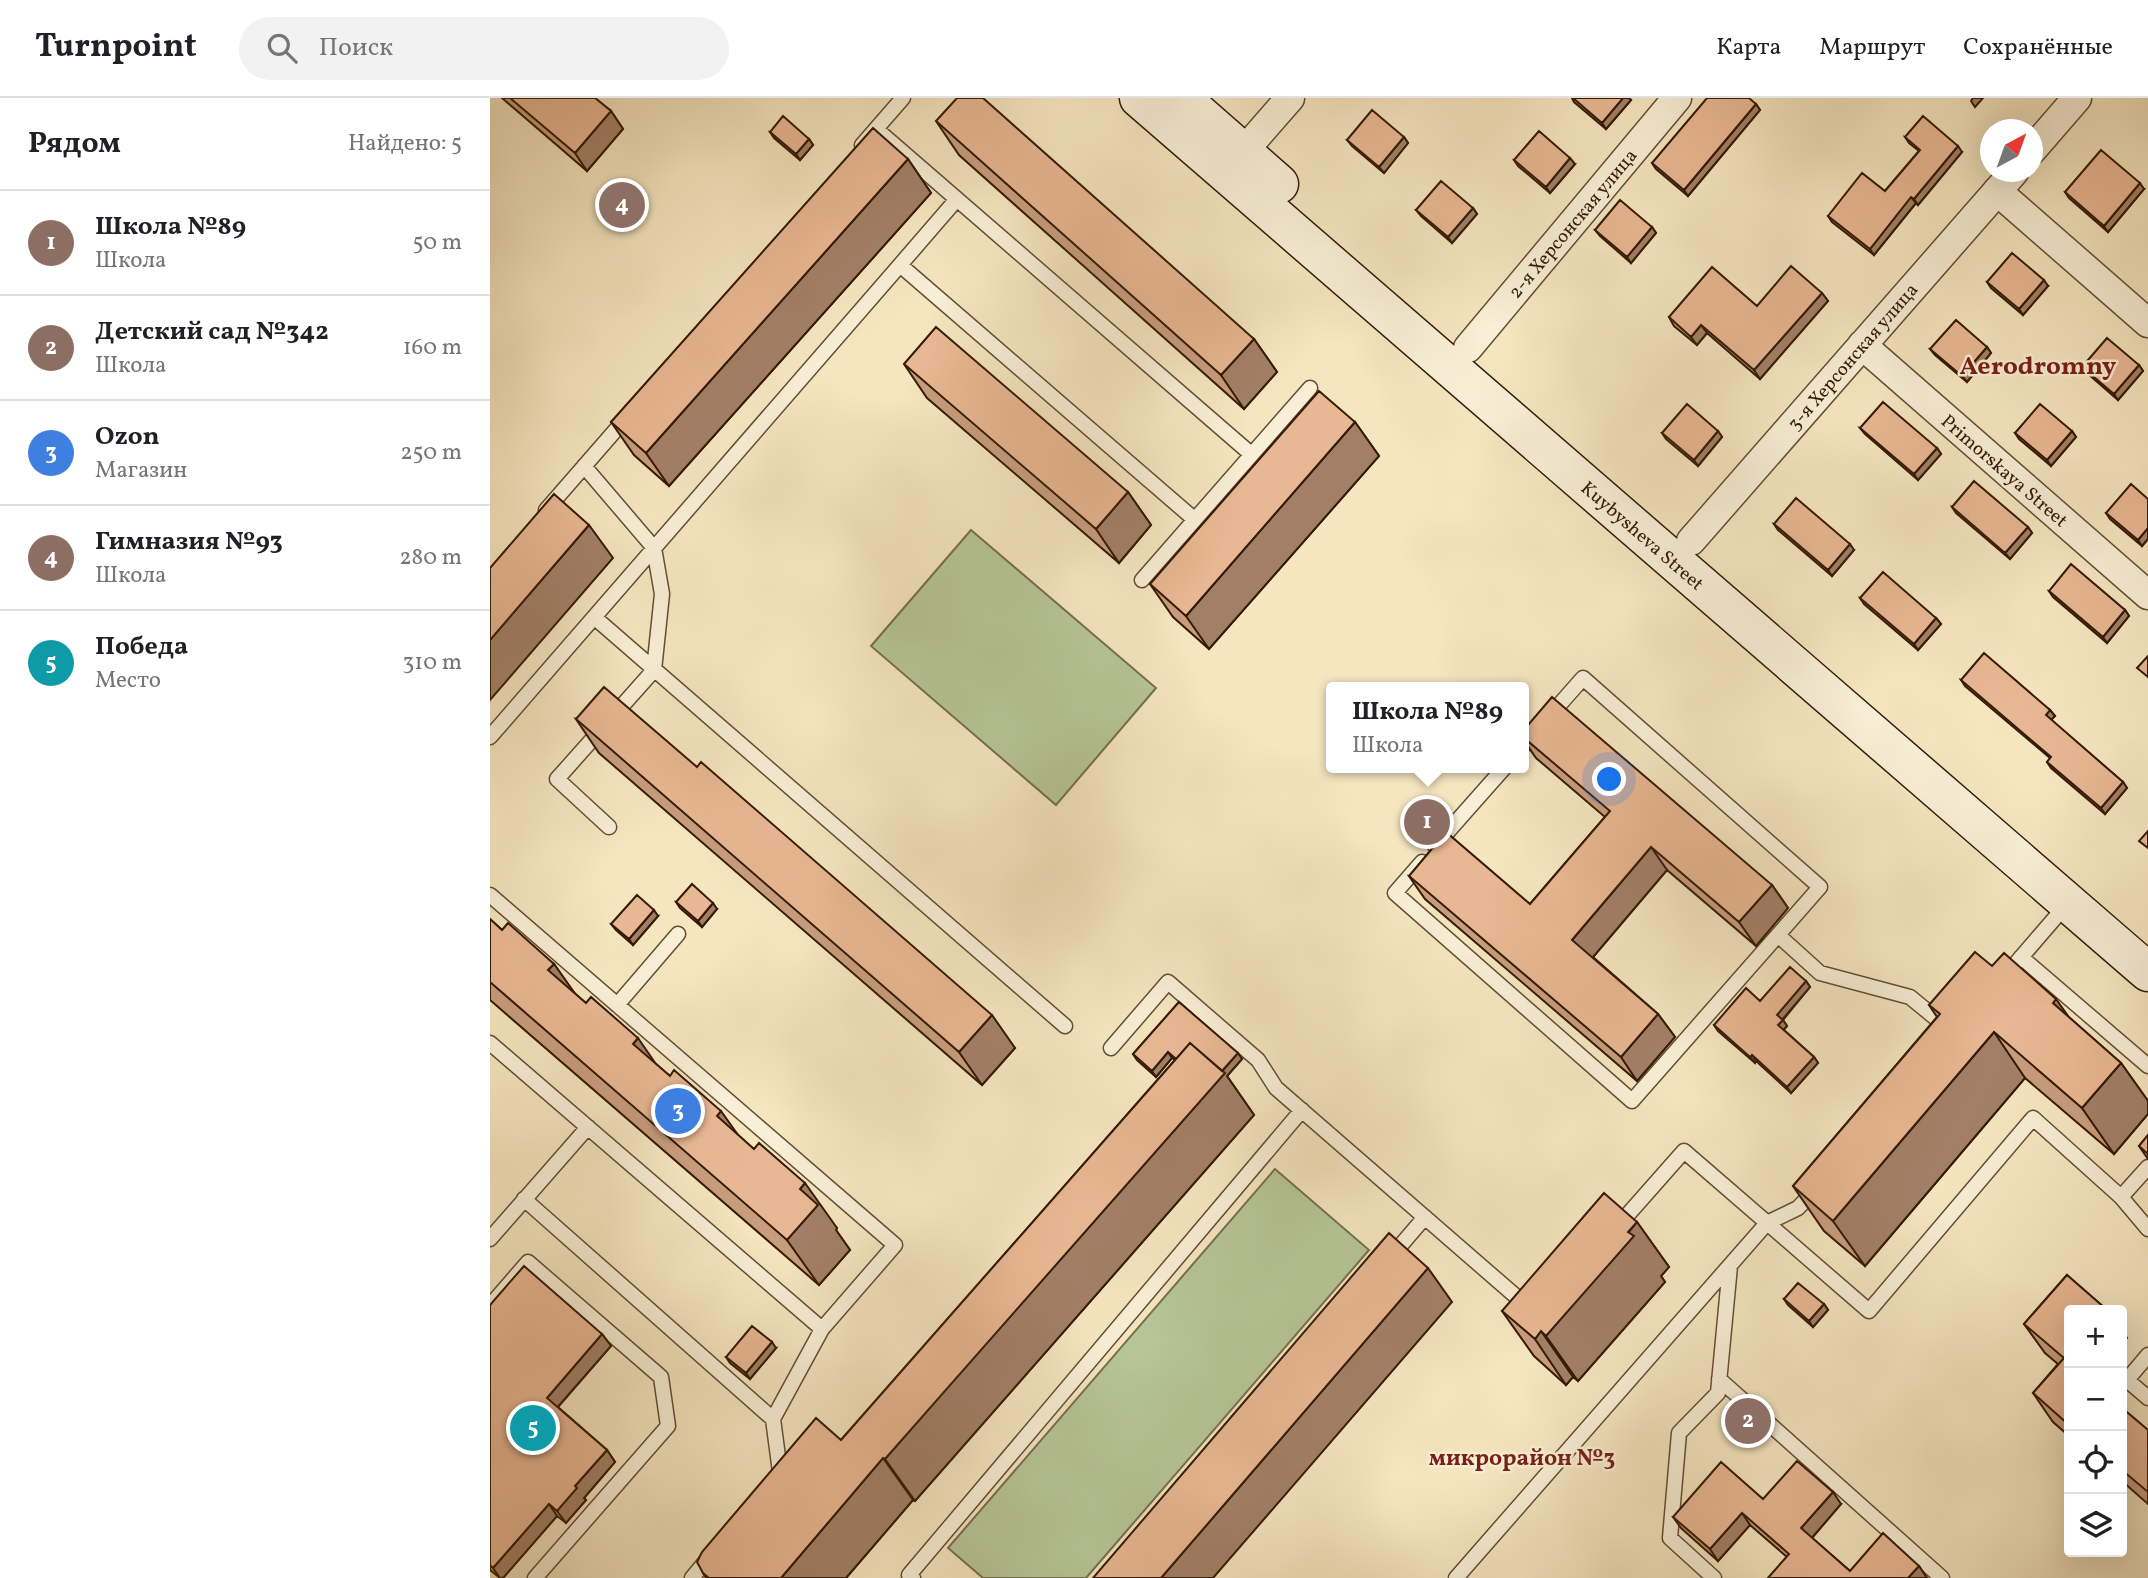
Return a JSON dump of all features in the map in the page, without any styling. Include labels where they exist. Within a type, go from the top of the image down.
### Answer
[{"type":"main road","name":"Kuybysheva Street","points":[[1139,98],[1234,162],[2077,893],[2148,972]]},
{"type":"main road","name":"Kuybysheva Street","points":[[1181,98],[1234,162]]},
{"type":"main road","name":"Kuybysheva Street","points":[[2077,893],[2148,938]]},
{"type":"street","points":[[1234,162],[1290,98]]},
{"type":"street","name":"2-я Херсонская улица","points":[[1459,357],[1677,98]]},
{"type":"street","points":[[2043,137],[2077,98]]},
{"type":"street","name":"3-я Херсонская улица","points":[[1682,551],[2004,182]]},
{"type":"street","points":[[2006,182],[2148,323]]},
{"type":"street","name":"Primorskaya Street","points":[[1861,345],[2148,595]]},
{"type":"lane","points":[[849,161],[903,98]]},
{"type":"lane","points":[[876,129],[1251,454]]},
{"type":"lane","points":[[490,737],[957,199]]},
{"type":"lane","points":[[900,265],[1194,519]]},
{"type":"lane","points":[[1142,580],[1310,388]]},
{"type":"lane","points":[[533,525],[639,402]]},
{"type":"lane","points":[[584,466],[654,548],[662,594],[654,670],[557,779],[608,827]]},
{"type":"lane","points":[[594,617],[1065,1026]]},
{"type":"lane","points":[[1500,773],[1395,893],[1632,1101],[1820,887],[1583,678],[1529,739]]},
{"type":"lane","points":[[1996,986],[2077,893]]},
{"type":"lane","points":[[490,895],[895,1245],[821,1329],[773,1419],[780,1472],[763,1493]]},
{"type":"lane","points":[[617,1005],[678,934]]},
{"type":"lane","points":[[1778,935],[1820,973],[1910,997],[1955,1034]]},
{"type":"lane","points":[[2021,957],[2148,1066]]},
{"type":"lane","points":[[1111,1048],[1168,982],[1258,1060],[1276,1088],[1538,1316]]},
{"type":"lane","points":[[490,1043],[821,1329]]},
{"type":"lane","points":[[909,1577],[1302,1110]]},
{"type":"lane","points":[[1602,1244],[1684,1151],[1869,1311],[2033,1118],[2121,1197],[2148,1229]]},
{"type":"lane","points":[[490,1239],[588,1127]]},
{"type":"lane","points":[[2121,1197],[2148,1167]]},
{"type":"lane","points":[[1456,1578],[1767,1223],[1798,1208],[1825,1178]]},
{"type":"lane","points":[[524,1199],[773,1419]]},
{"type":"lane","points":[[1380,1269],[1425,1217]]},
{"type":"lane","points":[[490,1306],[528,1262],[660,1377],[668,1426],[535,1578]]},
{"type":"lane","points":[[1714,1578],[1670,1538],[1679,1433],[1718,1393],[1730,1266]]},
{"type":"lane","points":[[2148,1354],[2127,1380],[2148,1398]]},
{"type":"lane","points":[[1719,1379],[1942,1578]]},
{"type":"lane","points":[[692,1578],[720,1544]]},
{"type":"green space","points":[[971,530],[1156,688],[1056,805],[871,646]]},
{"type":"green space","points":[[1275,1169],[1369,1250],[1086,1578],[983,1578],[948,1548]]},
{"type":"building","points":[[510,98],[595,98],[611,111],[575,153]]},
{"type":"building","points":[[957,98],[983,98],[1254,339],[1221,375],[936,121]]},
{"type":"building","points":[[1573,98],[1623,98],[1602,123]]},
{"type":"building","points":[[1707,98],[1749,98],[1756,104],[1684,190],[1652,163]]},
{"type":"building","points":[[1372,110],[1404,137],[1379,167],[1347,140]]},
{"type":"building","points":[[783,116],[809,139],[796,154],[770,132]]},
{"type":"building","points":[[1923,116],[1958,146],[1914,199],[1911,197],[1870,249],[1828,216],[1862,173],[1885,191],[1920,150],[1905,137]]},
{"type":"building","points":[[873,128],[908,159],[646,453],[611,422]]},
{"type":"building","points":[[1539,131],[1570,158],[1546,187],[1514,160]]},
{"type":"building","points":[[2101,150],[2140,183],[2104,226],[2065,192]]},
{"type":"building","points":[[1441,181],[1473,208],[1448,237],[1416,210]]},
{"type":"building","points":[[1620,200],[1652,227],[1627,257],[1595,230]]},
{"type":"building","points":[[2012,253],[2044,280],[2019,309],[1987,282]]},
{"type":"building","points":[[1791,266],[1822,293],[1754,370],[1701,325],[1691,337],[1669,317],[1712,267],[1757,306]]},
{"type":"building","points":[[1956,320],[1987,347],[1962,376],[1930,349]]},
{"type":"building","points":[[936,327],[1128,492],[1096,529],[904,364]]},
{"type":"building","points":[[2107,338],[2139,365],[2114,394],[2082,367]]},
{"type":"building","points":[[1319,391],[1355,422],[1186,616],[1150,584]]},
{"type":"building","points":[[1883,402],[1937,448],[1914,474],[1860,428]]},
{"type":"building","points":[[1687,404],[1718,431],[1694,460],[1662,433]]},
{"type":"building","points":[[2040,404],[2072,431],[2047,460],[2015,433]]},
{"type":"building","points":[[1974,481],[2028,527],[2005,553],[1952,507]]},
{"type":"building","points":[[2131,484],[2148,499],[2148,528],[2138,540],[2106,513]]},
{"type":"building","points":[[554,494],[589,525],[490,640],[490,568]]},
{"type":"building","points":[[1796,498],[1850,544],[1828,570],[1774,524]]},
{"type":"building","points":[[2071,564],[2125,610],[2103,637],[2049,591]]},
{"type":"building","points":[[1883,572],[1936,618],[1914,644],[1860,598]]},
{"type":"building","points":[[1984,653],[2050,710],[2046,715],[2123,782],[2101,808],[2047,762],[2051,757],[1961,680]]},
{"type":"building","points":[[2148,656],[2148,677],[2137,668]]},
{"type":"building","points":[[604,687],[697,767],[701,762],[992,1015],[959,1052],[576,719]]},
{"type":"building","points":[[1552,697],[1772,885],[1739,922],[1651,847],[1572,940],[1658,1014],[1621,1057],[1409,876],[1446,832],[1530,904],[1610,811],[1529,742],[1529,724]]},
{"type":"building","points":[[2148,831],[2148,848],[2139,841]]},
{"type":"building","points":[[692,884],[713,903],[698,921],[676,902]]},
{"type":"building","points":[[637,895],[654,910],[629,939],[611,924]]},
{"type":"building","points":[[490,919],[502,930],[508,923],[554,964],[548,970],[586,1003],[591,997],[638,1038],[633,1044],[670,1076],[674,1070],[721,1111],[717,1116],[754,1149],[759,1143],[805,1183],[800,1189],[818,1205],[787,1240],[490,982]]},
{"type":"building","points":[[1975,952],[1992,966],[2004,953],[2056,999],[2053,1003],[2121,1063],[2082,1108],[1994,1032],[1833,1221],[1793,1186],[1940,1014],[1929,1005]]},
{"type":"building","points":[[1790,967],[1806,981],[1777,1015],[1783,1020],[1778,1025],[1814,1057],[1787,1087],[1714,1025],[1746,988],[1760,1001]]},
{"type":"building","points":[[1179,1002],[1238,1053],[1222,1071],[1190,1043],[1176,1059],[1168,1052],[1152,1071],[1133,1054]]},
{"type":"building","points":[[1190,1043],[1225,1073],[885,1459],[883,1458],[781,1578],[709,1578],[703,1573],[697,1562],[702,1552],[816,1418],[841,1440]]},
{"type":"building","points":[[2148,1135],[2148,1154],[2139,1146]]},
{"type":"building","points":[[1604,1193],[1637,1222],[1628,1232],[1634,1236],[1546,1336],[1541,1331],[1535,1339],[1502,1311]]},
{"type":"building","points":[[1389,1233],[1428,1268],[1161,1578],[1093,1578]]},
{"type":"building","points":[[524,1266],[602,1334],[547,1398],[607,1450],[557,1511],[549,1504],[493,1568],[490,1565],[490,1305]]},
{"type":"building","points":[[2067,1275],[2101,1305],[2064,1305],[2064,1358],[2024,1324]]},
{"type":"building","points":[[1798,1283],[1824,1304],[1809,1321],[1784,1299]]},
{"type":"building","points":[[752,1326],[772,1342],[746,1373],[726,1357]]},
{"type":"building","points":[[2064,1358],[2064,1421],[2033,1393]]},
{"type":"building","points":[[2127,1412],[2148,1430],[2148,1492],[2127,1474]]},
{"type":"building","points":[[1797,1461],[1833,1492],[1801,1528],[1850,1571],[1883,1533],[1919,1566],[1908,1578],[1768,1578],[1789,1554],[1742,1513],[1710,1549],[1673,1517],[1721,1462],[1763,1499]]},
{"type":"place","name":"Гимназия №93","points":[[622,205]]},
{"type":"place","name":"Школа №89","points":[[1427,822]]},
{"type":"place","name":"Ozon","points":[[678,1111]]},
{"type":"place","name":"Детский сад №342","points":[[1748,1421]]},
{"type":"place","name":"Победа","points":[[533,1428]]},
{"type":"district","name":"Aerodromny","points":[[2038,365]]},
{"type":"district","name":"микрорайон №3","points":[[1522,1457]]}]
